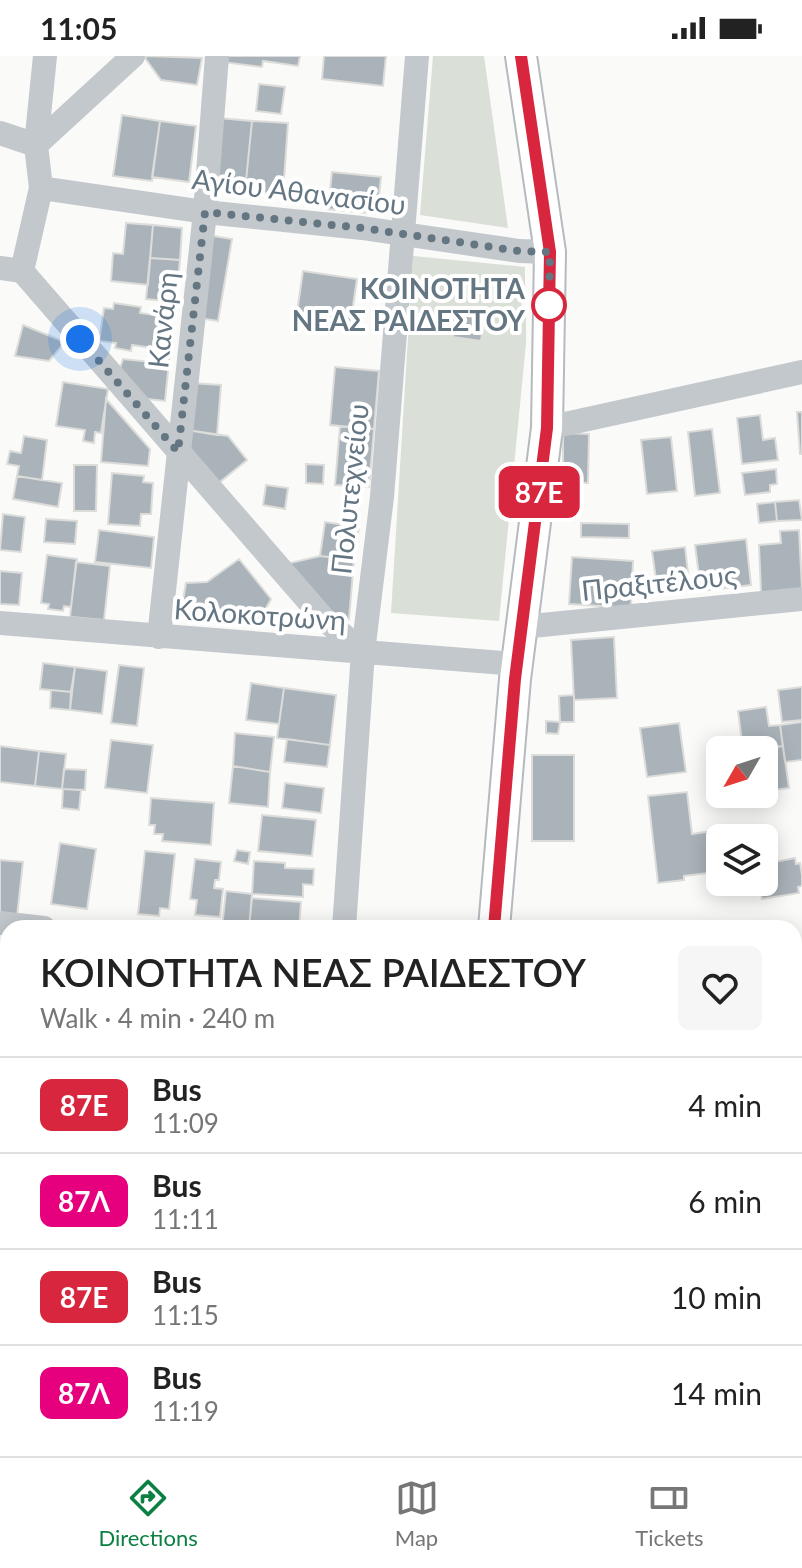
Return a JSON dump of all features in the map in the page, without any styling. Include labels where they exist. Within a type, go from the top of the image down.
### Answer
[{"type":"main road","points":[[495,920],[516,664],[547,428],[550,252],[521,56]]},
{"type":"street","points":[[45,56],[36,145],[41,188],[11,269],[178,452],[324,619],[363,652]]},
{"type":"street","points":[[36,145],[133,56]]},
{"type":"street","name":"Κανάρη","points":[[159,637],[205,212],[217,56]]},
{"type":"street","name":"Πολυτεχνείου","points":[[345,920],[363,652],[382,497],[417,56]]},
{"type":"street","points":[[0,133],[36,145]]},
{"type":"street","name":"Αγίου Αθανασίου","points":[[41,188],[205,212],[401,233],[519,251],[550,252]]},
{"type":"street","points":[[547,428],[802,372]]},
{"type":"street","name":"Πραξιτέλους","points":[[522,627],[802,599]]},
{"type":"street","name":"Κολοκοτρώνη","points":[[0,623],[516,664]]},
{"type":"shaded area","points":[[433,56],[484,56],[508,228],[420,215]]},
{"type":"shaded area","points":[[413,256],[525,267],[525,295],[521,297],[522,310],[526,311],[526,343],[499,621],[391,613]]},
{"type":"building","points":[[223,56],[300,56],[298,66],[263,61],[262,67],[222,62]]},
{"type":"building","points":[[324,56],[386,56],[383,86],[322,79]]},
{"type":"building","points":[[145,58],[202,58],[197,85],[161,80]]},
{"type":"building","points":[[259,84],[285,87],[281,114],[256,111]]},
{"type":"building","points":[[122,115],[160,121],[152,181],[113,176]]},
{"type":"building","points":[[218,118],[252,121],[245,191],[213,188]]},
{"type":"building","points":[[160,121],[196,126],[189,182],[152,177]]},
{"type":"building","points":[[252,121],[288,123],[283,194],[245,191]]},
{"type":"building","points":[[332,172],[381,177],[377,214],[328,209]]},
{"type":"building","points":[[126,223],[153,225],[148,285],[111,281],[113,253],[123,254]]},
{"type":"building","points":[[153,225],[182,228],[180,260],[150,258]]},
{"type":"building","points":[[207,235],[232,239],[218,321],[194,317]]},
{"type":"building","points":[[150,258],[180,260],[176,302],[146,299]]},
{"type":"building","points":[[303,271],[357,279],[350,326],[296,319]]},
{"type":"building","points":[[114,303],[141,307],[140,313],[162,316],[161,322],[170,323],[168,339],[159,338],[158,349],[132,345],[131,351],[115,348],[116,343],[99,341],[104,308],[113,309]]},
{"type":"building","points":[[457,310],[485,314],[481,341],[453,337]]},
{"type":"building","points":[[23,325],[65,342],[49,361],[15,356]]},
{"type":"building","points":[[151,351],[170,353],[165,401],[139,398],[118,374],[123,359],[150,362]]},
{"type":"building","points":[[335,367],[379,371],[374,429],[330,425]]},
{"type":"building","points":[[63,382],[108,389],[101,433],[95,432],[94,443],[83,441],[85,430],[56,426]]},
{"type":"building","points":[[190,383],[221,385],[217,435],[187,430]]},
{"type":"building","points":[[106,399],[150,449],[148,466],[101,462]]},
{"type":"building","points":[[797,412],[802,412],[802,454],[800,454]]},
{"type":"building","points":[[760,415],[763,440],[775,438],[778,460],[742,464],[737,418]]},
{"type":"building","points":[[340,426],[374,429],[369,487],[335,485]]},
{"type":"building","points":[[712,429],[720,493],[695,496],[688,432]]},
{"type":"building","points":[[187,430],[228,436],[247,460],[215,486],[184,449]]},
{"type":"building","points":[[563,433],[589,434],[588,483],[573,483],[573,464],[563,464]]},
{"type":"building","points":[[24,436],[47,440],[42,480],[17,476],[19,466],[7,464],[10,451],[21,453]]},
{"type":"building","points":[[671,437],[677,491],[647,494],[641,440]]},
{"type":"building","points":[[306,464],[324,465],[323,484],[306,483]]},
{"type":"building","points":[[74,465],[97,465],[96,511],[74,511]]},
{"type":"building","points":[[776,469],[777,484],[770,485],[770,492],[745,495],[742,473]]},
{"type":"building","points":[[112,473],[144,476],[143,482],[153,483],[151,514],[141,514],[140,526],[108,524]]},
{"type":"building","points":[[17,476],[62,483],[58,507],[13,499]]},
{"type":"building","points":[[266,485],[288,488],[285,509],[263,505]]},
{"type":"building","points":[[799,500],[802,520],[777,521],[775,502]]},
{"type":"building","points":[[775,502],[777,521],[759,523],[757,504]]},
{"type":"building","points":[[3,514],[25,517],[21,552],[0,550]]},
{"type":"building","points":[[46,519],[77,521],[75,544],[44,542]]},
{"type":"building","points":[[325,522],[359,527],[354,560],[320,556]]},
{"type":"building","points":[[581,523],[629,524],[629,538],[581,537]]},
{"type":"building","points":[[99,530],[154,537],[151,568],[95,562]]},
{"type":"building","points":[[799,530],[802,589],[761,593],[759,545],[781,543],[780,531]]},
{"type":"building","points":[[746,539],[751,585],[701,591],[695,545]]},
{"type":"building","points":[[685,547],[690,590],[658,594],[652,551]]},
{"type":"building","points":[[47,555],[77,559],[71,607],[64,606],[63,611],[48,609],[49,604],[41,603]]},
{"type":"building","points":[[320,556],[354,560],[349,619],[335,621],[286,564]]},
{"type":"building","points":[[572,557],[633,561],[631,608],[569,604]]},
{"type":"building","points":[[239,559],[271,599],[259,621],[202,616],[201,610],[181,611],[186,583],[207,582]]},
{"type":"building","points":[[76,562],[110,566],[104,620],[70,617]]},
{"type":"building","points":[[0,571],[22,573],[19,605],[0,604]]},
{"type":"building","points":[[614,637],[617,698],[574,700],[571,640]]},
{"type":"building","points":[[43,663],[75,667],[71,692],[40,689]]},
{"type":"building","points":[[119,665],[144,668],[137,726],[111,723]]},
{"type":"building","points":[[75,667],[107,671],[102,714],[70,710]]},
{"type":"building","points":[[251,683],[284,688],[279,724],[246,720]]},
{"type":"building","points":[[802,687],[802,720],[782,722],[778,690]]},
{"type":"building","points":[[284,688],[336,695],[330,745],[277,738]]},
{"type":"building","points":[[51,690],[71,692],[70,710],[50,708]]},
{"type":"building","points":[[574,695],[574,722],[560,722],[559,696]]},
{"type":"building","points":[[766,707],[769,726],[780,725],[783,746],[778,746],[778,736],[741,736],[738,711]]},
{"type":"building","points":[[546,721],[560,722],[558,734],[546,733]]},
{"type":"building","points":[[802,722],[802,760],[785,762],[780,725]]},
{"type":"building","points":[[679,723],[686,772],[647,777],[640,728]]},
{"type":"building","points":[[235,733],[274,737],[270,772],[233,766]]},
{"type":"building","points":[[287,739],[330,745],[327,767],[284,762]]},
{"type":"building","points":[[111,740],[153,745],[147,793],[105,788]]},
{"type":"building","points":[[0,746],[39,751],[35,786],[0,782]]},
{"type":"building","points":[[783,746],[789,788],[778,789],[778,747]]},
{"type":"building","points":[[39,751],[66,754],[62,789],[35,786]]},
{"type":"building","points":[[532,755],[574,755],[574,841],[532,841]]},
{"type":"building","points":[[233,766],[270,772],[268,807],[229,803]]},
{"type":"building","points":[[64,769],[86,770],[85,790],[62,789]]},
{"type":"building","points":[[285,783],[324,788],[321,813],[282,808]]},
{"type":"building","points":[[63,789],[81,790],[79,810],[62,808]]},
{"type":"building","points":[[687,792],[692,834],[706,832],[706,873],[658,883],[648,796]]},
{"type":"building","points":[[151,798],[214,803],[211,845],[162,841],[163,834],[154,834],[155,825],[149,825]]},
{"type":"building","points":[[262,815],[316,820],[312,856],[258,851]]},
{"type":"building","points":[[60,843],[96,849],[87,909],[51,904]]},
{"type":"building","points":[[237,850],[250,852],[248,864],[234,861]]},
{"type":"building","points":[[145,851],[175,854],[169,909],[160,908],[159,916],[138,914]]},
{"type":"building","points":[[795,858],[796,864],[800,863],[802,886],[798,887],[799,893],[762,899],[761,896],[778,896],[778,861]]},
{"type":"building","points":[[195,859],[221,862],[219,880],[215,880],[214,888],[223,889],[220,917],[195,915],[197,900],[190,899]]},
{"type":"building","points":[[0,860],[23,862],[17,916],[0,914]]},
{"type":"building","points":[[254,861],[285,863],[285,868],[314,869],[313,885],[303,884],[303,897],[252,894]]},
{"type":"building","points":[[226,891],[252,894],[250,920],[223,920]]},
{"type":"building","points":[[252,898],[301,902],[300,920],[250,920]]},
{"type":"bus line","name":"87Ε","points":[[495,920],[515,679],[547,428],[550,252],[521,56]]},
{"type":"place","name":"ΚΟΙΝΟΤΗΤΑ ΝΕΑΣ ΡΑΙΔΕΣΤΟΥ","points":[[549,305]]},
{"type":"route","points":[[80,339],[178,452],[205,212],[362,228],[519,251],[550,252],[549,311],[549,305]]}]
